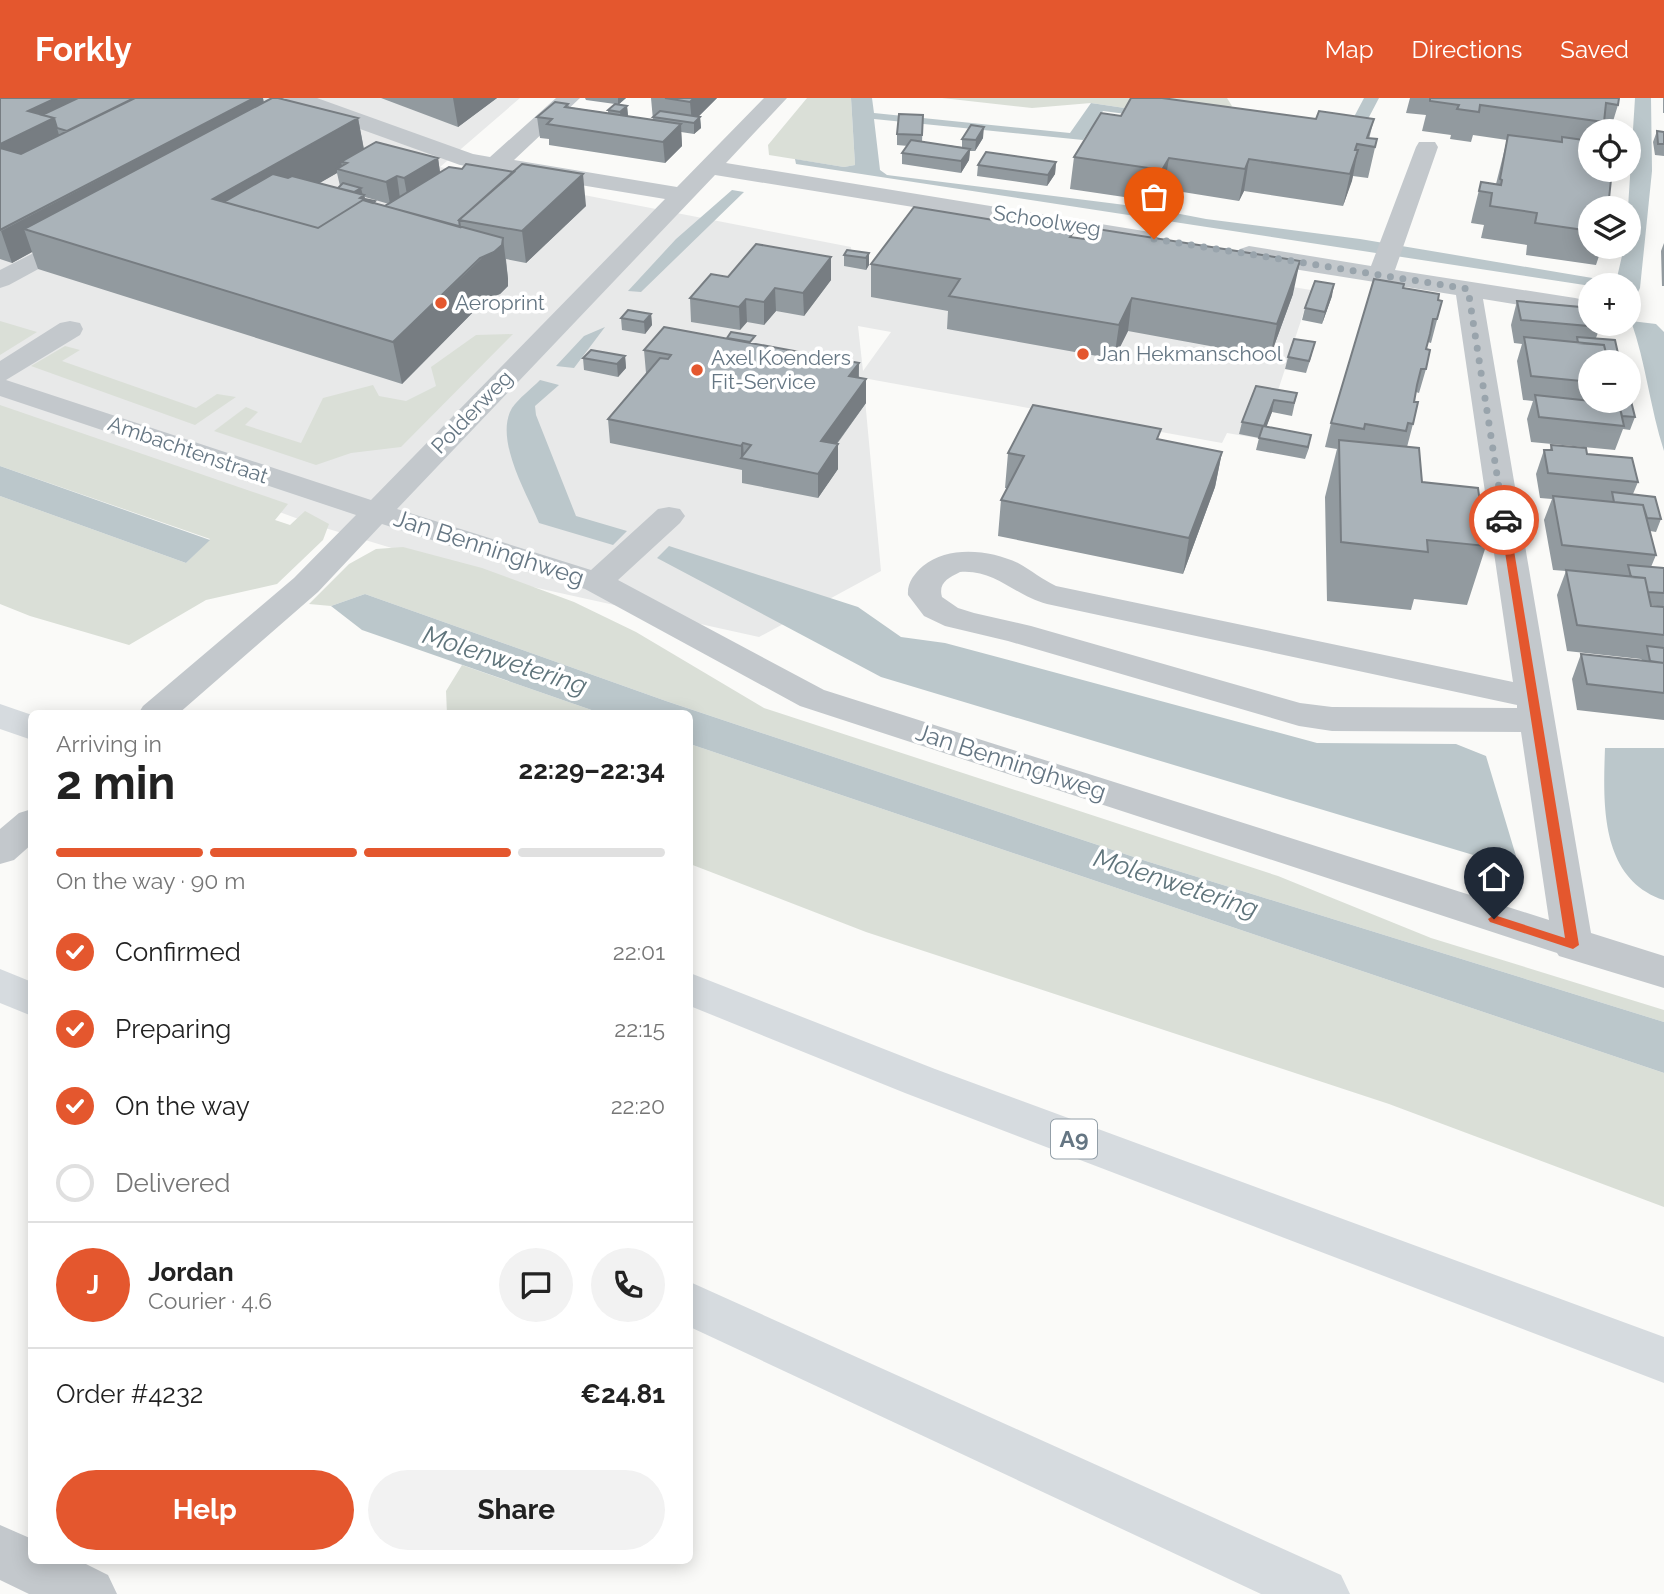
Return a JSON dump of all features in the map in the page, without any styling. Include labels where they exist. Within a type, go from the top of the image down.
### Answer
[{"type":"highway","points":[[0,716],[28,726]]},
{"type":"highway","points":[[0,985],[28,998]]},
{"type":"highway","name":"A9","points":[[693,990],[920,1081],[1664,1360]]},
{"type":"highway","points":[[693,1305],[1322,1594]]},
{"type":"street","points":[[496,164],[569,98]]},
{"type":"street","name":"Polderweg","points":[[161,710],[306,585],[776,98]]},
{"type":"street","points":[[303,108],[468,160],[683,195]]},
{"type":"street","points":[[1385,259],[1427,147]]},
{"type":"street","name":"Schoolweg","points":[[709,167],[1162,240]]},
{"type":"street","points":[[0,280],[105,222]]},
{"type":"street","points":[[1229,251],[1385,259],[1468,289],[1575,306]]},
{"type":"street","points":[[1468,289],[1573,945]]},
{"type":"street","points":[[0,373],[70,329]]},
{"type":"street","name":"Ambachtenstraat","points":[[0,387],[376,512]]},
{"type":"street","name":"Jan Benninghweg","points":[[376,512],[597,582],[812,698],[1573,945],[1664,972]]},
{"type":"street","points":[[597,582],[668,516]]},
{"type":"street","points":[[975,562],[999,567],[1032,588],[1047,594],[1535,709],[1332,719],[1299,714],[1014,631],[956,619],[935,608],[926,598],[924,587],[930,576],[948,564],[975,562]]},
{"type":"street","points":[[0,850],[28,826]]},
{"type":"street","points":[[0,1552],[89,1594]]},
{"type":"shaded area","points":[[0,98],[520,98],[440,167],[851,247],[852,261],[874,265],[904,223],[1311,290],[1262,439],[1227,433],[1222,443],[863,378],[881,571],[759,637],[488,577],[312,524],[0,409]],"holes":[[[858,326],[891,332],[863,371]]]},
{"type":"shaded area","points":[[807,98],[851,98],[855,165],[844,167],[769,155],[768,145]]},
{"type":"shaded area","points":[[942,98],[1227,98],[1232,106],[1212,121],[1091,103],[1032,108]]},
{"type":"shaded area","points":[[0,321],[37,332],[0,355]]},
{"type":"shaded area","points":[[513,334],[401,447],[351,453],[316,465],[214,431],[246,407],[258,412],[245,425],[301,443],[323,398],[373,385],[379,396],[406,401],[436,386],[431,367],[476,335]]},
{"type":"shaded area","points":[[65,346],[80,350],[62,361],[196,408],[217,394],[236,397],[195,425],[31,366]]},
{"type":"shaded area","points":[[0,405],[288,504],[275,520],[290,525],[305,511],[329,524],[323,540],[277,584],[206,600],[129,645],[30,616],[0,604],[0,496],[186,563],[210,539],[0,466]]},
{"type":"shaded area","points":[[403,547],[482,568],[574,602],[636,632],[764,708],[1278,876],[1431,938],[1664,1010],[1664,1022],[1146,861],[666,701],[365,594],[331,606],[309,604],[349,564],[376,549]]},
{"type":"shaded area","points":[[462,665],[591,710],[447,710],[446,691]]},
{"type":"shaded area","points":[[693,745],[1664,1073],[1664,1207],[1389,1104],[866,932],[693,865]]},
{"type":"water","points":[[851,98],[872,98],[874,113],[1070,133],[1091,103],[1212,121],[1346,132],[1364,98],[1379,98],[1368,119],[1348,143],[1103,111],[1083,140],[874,119],[880,170],[887,175],[1149,208],[1206,219],[1360,239],[1578,276],[1578,284],[796,164],[795,159],[844,167],[855,165]]},
{"type":"water","points":[[1635,98],[1651,98],[1652,171],[1641,278],[1641,273],[1618,273],[1621,259],[1641,259],[1641,196],[1629,196],[1630,182],[1641,182],[1641,119],[1634,119]]},
{"type":"water","points":[[732,190],[744,192],[641,292],[628,291],[676,239]]},
{"type":"water","points":[[1641,322],[1656,324],[1664,332],[1664,451],[1655,418],[1636,336],[1641,336]]},
{"type":"water","points":[[605,327],[574,368],[556,366],[584,336]]},
{"type":"water","points":[[540,380],[559,385],[535,406],[536,415],[576,516],[627,531],[613,545],[539,523],[520,481],[509,450],[507,421],[515,404]]},
{"type":"water","points":[[0,466],[210,540],[186,563],[0,496]]},
{"type":"water","points":[[669,546],[858,607],[901,637],[945,643],[1317,743],[1456,744],[1486,756],[1516,856],[1500,863],[881,677],[657,558]]},
{"type":"water","name":"Molenwetering","points":[[365,594],[693,710],[592,710],[362,630],[331,606]]},
{"type":"water","name":"Molenwetering","points":[[693,710],[1146,861],[1664,1022],[1664,1073],[693,745]]},
{"type":"water","points":[[1605,748],[1664,748],[1664,900],[1643,890],[1628,875],[1617,857],[1606,815]]},
{"type":"pier","points":[[28,921],[28,1002],[0,1031],[0,949]]},
{"type":"building","points":[[0,98],[56,98],[28,111],[54,118],[0,144]]},
{"type":"building","points":[[78,98],[134,98],[67,131],[57,128],[54,118],[42,115]]},
{"type":"building","points":[[135,98],[254,98],[0,230],[0,148],[21,154]]},
{"type":"building","points":[[272,98],[358,118],[213,199],[318,228],[363,200],[503,238],[502,245],[480,258],[393,342],[24,229]]},
{"type":"building","points":[[665,98],[694,98],[690,102]]},
{"type":"building","points":[[1131,98],[1162,98],[1316,119],[1319,111],[1374,119],[1367,138],[1377,139],[1375,147],[1357,144],[1355,150],[1358,150],[1350,174],[1249,159],[1245,169],[1169,158],[1162,170],[1074,157],[1101,113],[1121,116]]},
{"type":"building","points":[[1430,98],[1619,98],[1618,105],[1606,103],[1604,119],[1582,119],[1480,105],[1479,112],[1457,109],[1459,105],[1430,101]]},
{"type":"building","points":[[555,102],[568,104],[565,107],[681,124],[663,142],[547,124],[552,119],[537,117]]},
{"type":"building","points":[[615,104],[627,106],[620,112],[608,110]]},
{"type":"building","points":[[660,111],[700,117],[694,123],[653,117]]},
{"type":"building","points":[[899,114],[923,115],[922,135],[897,134]]},
{"type":"building","points":[[971,125],[984,127],[976,140],[962,139]]},
{"type":"building","points":[[1657,131],[1664,132],[1664,144],[1658,144]]},
{"type":"building","points":[[1508,135],[1562,142],[1562,137],[1578,139],[1578,182],[1611,182],[1609,196],[1578,196],[1578,229],[1535,223],[1537,213],[1490,206],[1492,193],[1479,191],[1481,182],[1501,185]]},
{"type":"building","points":[[911,140],[970,149],[961,161],[902,153]]},
{"type":"building","points":[[376,142],[438,158],[404,178],[397,176],[386,182],[337,169],[347,163],[341,162]]},
{"type":"building","points":[[986,152],[1056,162],[1048,175],[978,165]]},
{"type":"building","points":[[466,164],[514,172],[459,220],[460,227],[385,206],[449,167],[462,169]]},
{"type":"building","points":[[522,164],[583,174],[522,231],[459,220]]},
{"type":"building","points":[[273,174],[288,178],[292,176],[364,195],[360,198],[375,201],[373,203],[363,200],[318,228],[224,202]]},
{"type":"building","points":[[343,183],[361,188],[354,192],[338,188]]},
{"type":"building","points":[[914,207],[1073,233],[1070,237],[1084,239],[1091,228],[1300,261],[1277,324],[1132,298],[1119,325],[949,296],[960,279],[871,264]]},
{"type":"building","points":[[756,244],[831,257],[803,293],[775,288],[764,302],[746,299],[739,307],[690,298],[711,274],[728,277]]},
{"type":"building","points":[[847,250],[869,253],[866,258],[844,255]]},
{"type":"building","points":[[1374,279],[1404,284],[1403,288],[1439,294],[1438,300],[1442,301],[1437,319],[1433,319],[1426,349],[1430,350],[1426,369],[1421,369],[1417,385],[1414,402],[1418,402],[1413,424],[1408,423],[1406,431],[1365,424],[1364,429],[1331,423]]},
{"type":"building","points":[[1315,281],[1334,284],[1325,312],[1305,308]]},
{"type":"building","points":[[1517,301],[1578,307],[1578,325],[1521,320]]},
{"type":"building","points":[[628,310],[651,314],[644,322],[621,318]]},
{"type":"building","points":[[664,327],[859,363],[849,376],[866,379],[821,441],[838,444],[818,474],[741,458],[751,445],[743,443],[741,446],[608,419],[660,358],[668,359],[671,355],[644,350]]},
{"type":"building","points":[[731,332],[755,336],[750,342],[727,338]]},
{"type":"building","points":[[1524,337],[1604,345],[1605,350],[1578,350],[1578,381],[1531,376]]},
{"type":"building","points":[[1577,337],[1615,340],[1617,350],[1605,350],[1604,345],[1578,343]]},
{"type":"building","points":[[1294,339],[1315,342],[1309,361],[1288,357]]},
{"type":"building","points":[[591,350],[625,356],[617,364],[583,358]]},
{"type":"building","points":[[1256,386],[1297,393],[1294,403],[1274,400],[1264,426],[1242,422]]},
{"type":"building","points":[[1535,395],[1578,400],[1578,413],[1621,413],[1624,426],[1539,417]]},
{"type":"building","points":[[1033,405],[1161,429],[1157,439],[1222,452],[1189,538],[1001,500],[1024,456],[1008,453]]},
{"type":"building","points":[[1621,413],[1634,413],[1635,417],[1622,416]]},
{"type":"building","points":[[1263,426],[1311,435],[1308,447],[1259,438]]},
{"type":"building","points":[[1339,440],[1419,448],[1422,482],[1478,488],[1486,546],[1427,540],[1428,552],[1341,542]]},
{"type":"building","points":[[1551,445],[1586,448],[1587,454],[1632,458],[1638,482],[1548,473],[1544,450],[1552,450]]},
{"type":"building","points":[[1612,492],[1655,497],[1661,519],[1647,518],[1643,505],[1614,502]]},
{"type":"building","points":[[1553,496],[1643,505],[1656,555],[1562,545]]},
{"type":"building","points":[[1628,565],[1664,568],[1664,593],[1648,592],[1645,578],[1631,577]]},
{"type":"building","points":[[1566,570],[1645,578],[1651,606],[1664,607],[1664,635],[1577,625]]},
{"type":"building","points":[[1647,646],[1664,648],[1664,663],[1650,661]]},
{"type":"building","points":[[1581,654],[1664,663],[1664,693],[1587,684]]},
{"type":"way so far","points":[[1154,239],[1468,289],[1504,520]]},
{"type":"place","name":"Aeroprint","points":[[441,303]]},
{"type":"place","name":"Jan Hekmanschool","points":[[1083,354]]},
{"type":"place","name":"Axel Koenders Fit-Service","points":[[697,370]]},
{"type":"route","points":[[1494,919],[1573,945],[1504,520]]}]
